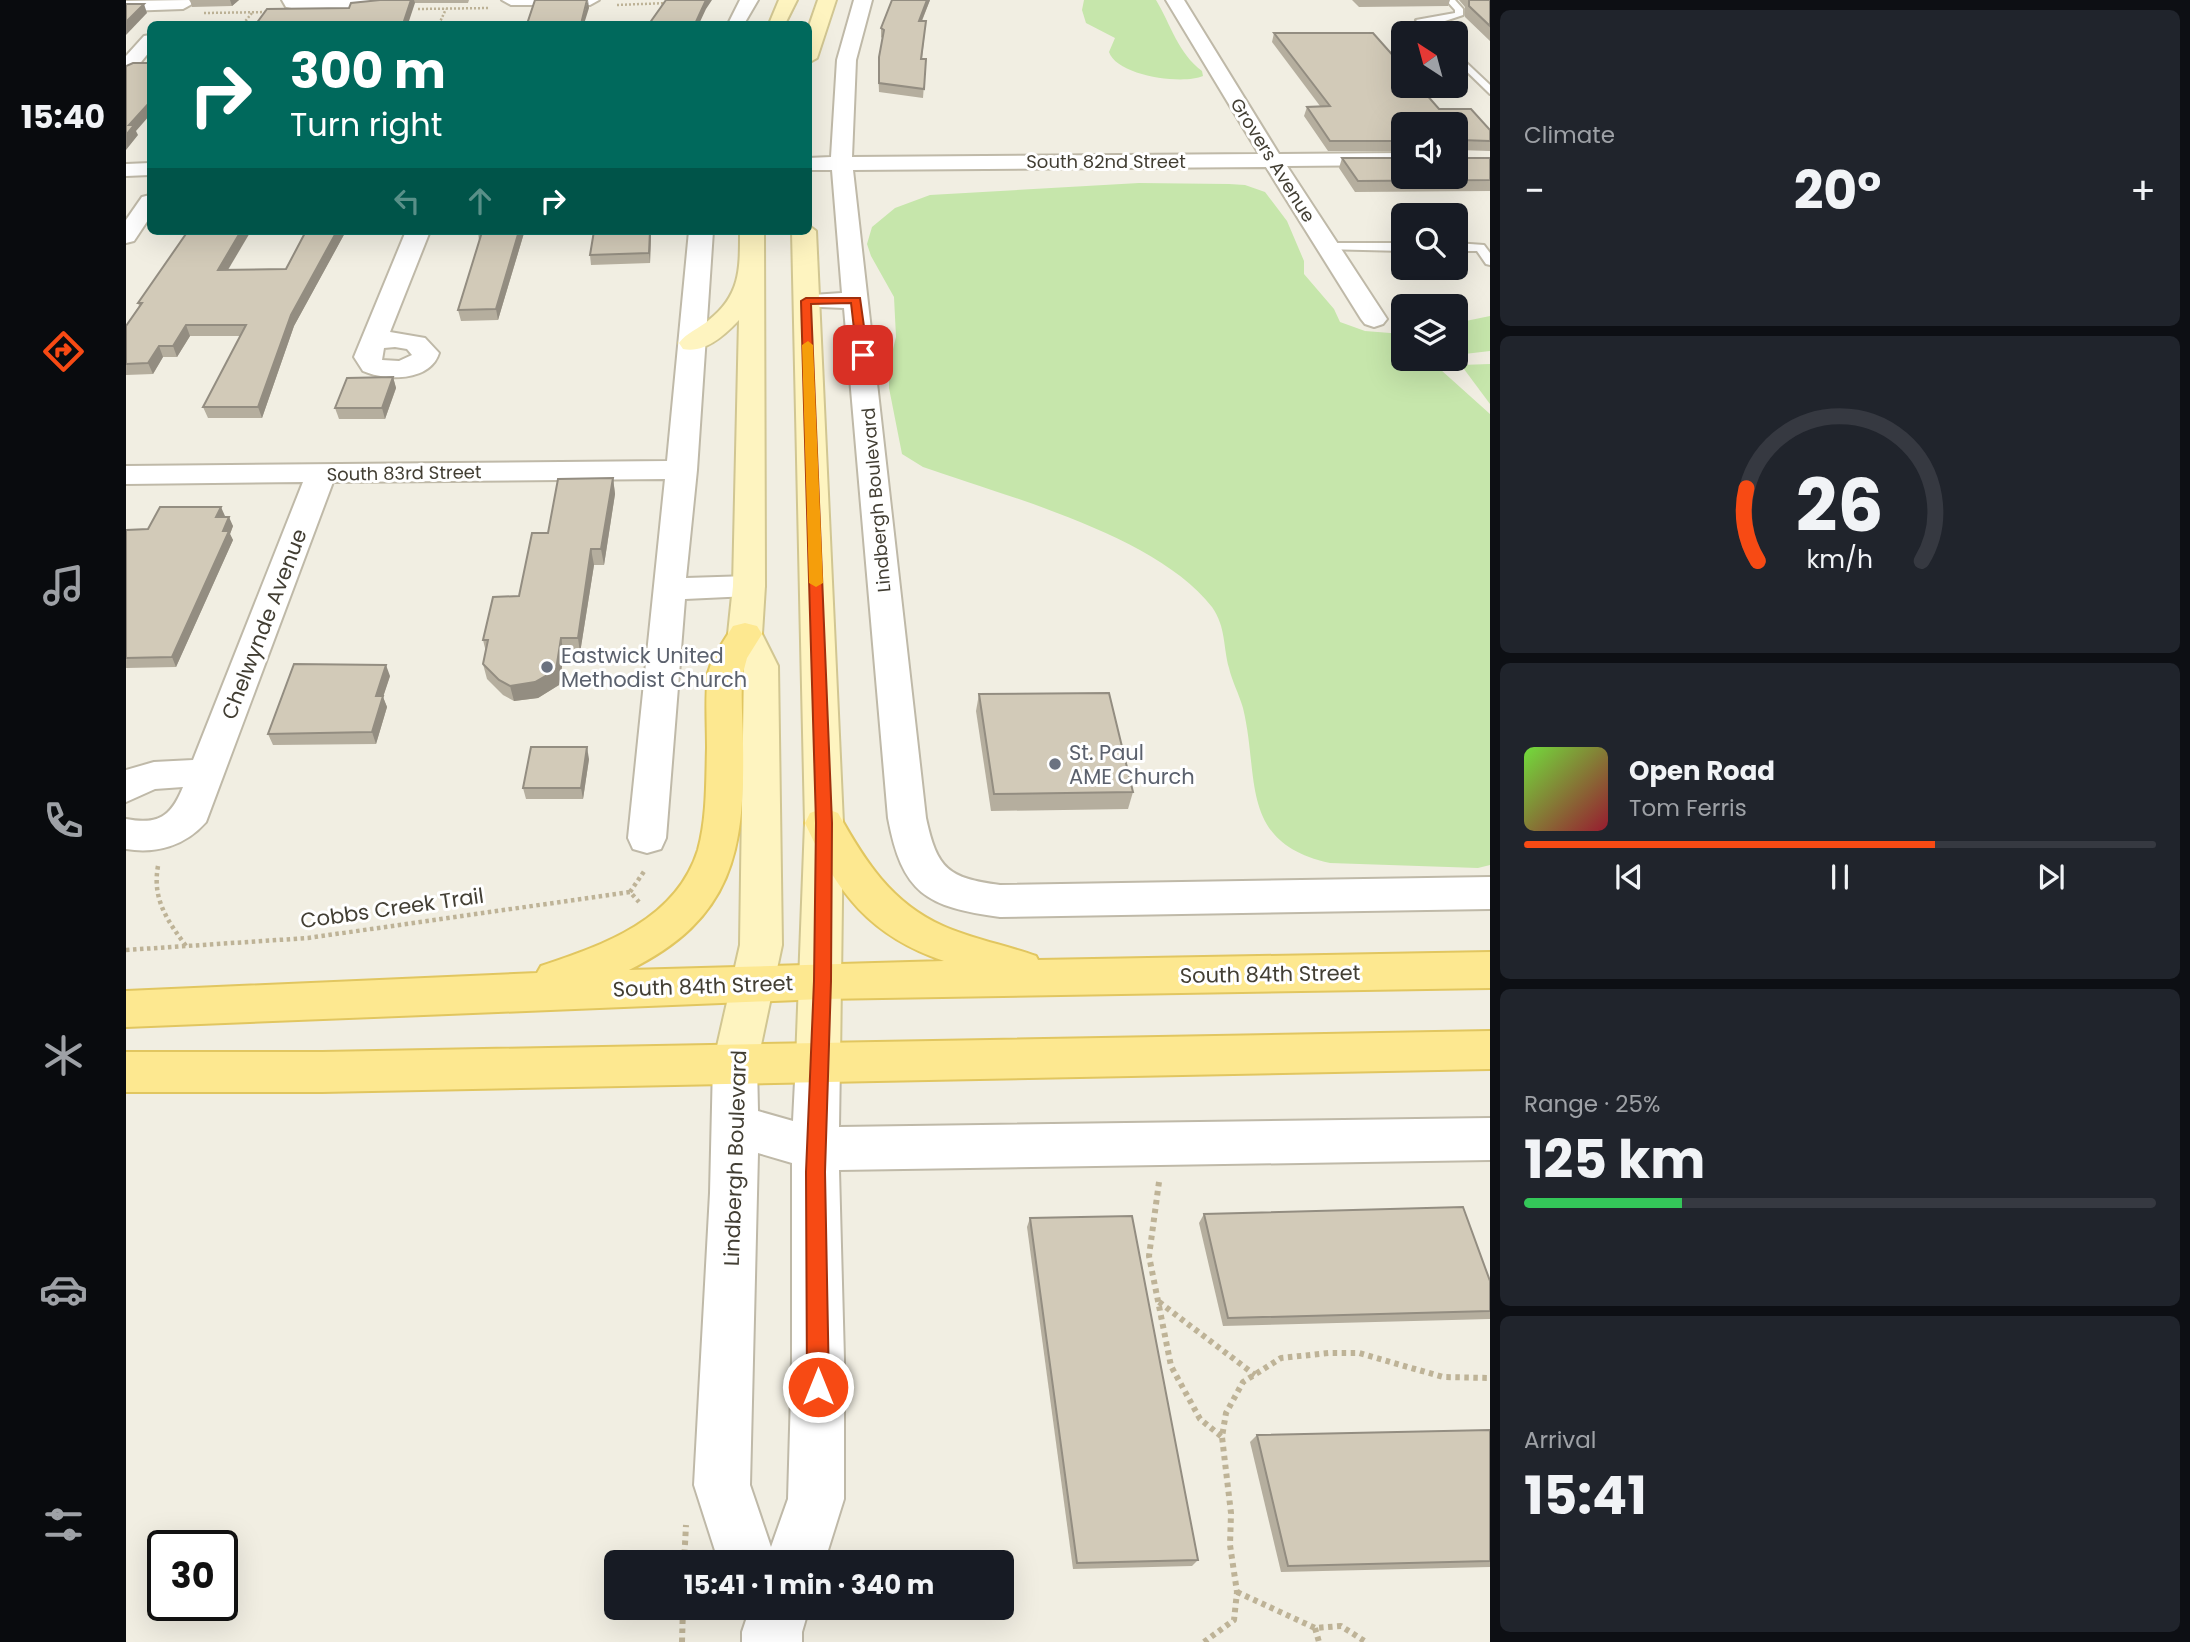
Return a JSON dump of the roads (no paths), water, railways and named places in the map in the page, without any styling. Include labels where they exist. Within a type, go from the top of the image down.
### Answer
[{"type":"main road","points":[[778,21],[788,0]]},
{"type":"main road","points":[[812,47],[827,0]]},
{"type":"main road","points":[[509,993],[575,974],[622,956],[667,927],[697,896],[718,846],[726,667],[745,634],[749,586],[752,235]]},
{"type":"main road","points":[[804,235],[824,823],[818,1061]]},
{"type":"main road","points":[[692,342],[720,326],[734,312],[751,278]]},
{"type":"main road","name":"Lindbergh Boulevard","points":[[735,1064],[761,945],[761,666],[745,634]]},
{"type":"main road","points":[[824,823],[836,851],[868,895],[906,926],[947,945],[1049,978]]},
{"type":"main road","name":"South 84th Street","points":[[126,1009],[822,981],[1490,970]]},
{"type":"main road","points":[[126,1072],[1490,1050]]},
{"type":"street","points":[[291,0],[292,4],[303,5],[381,4],[394,0]]},
{"type":"street","points":[[511,0],[590,0]]},
{"type":"street","points":[[738,21],[749,0]]},
{"type":"street","name":"Lindbergh Boulevard","points":[[863,0],[851,40],[841,91],[842,164],[907,818],[913,852],[926,873],[942,888],[966,897],[1000,901],[1490,893]]},
{"type":"street","name":"Grovers Avenue","points":[[1175,0],[1326,247],[1374,319]]},
{"type":"street","points":[[126,5],[184,2]]},
{"type":"street","points":[[167,21],[184,2]]},
{"type":"street","points":[[812,55],[851,40]]},
{"type":"street","points":[[126,68],[147,44]]},
{"type":"street","name":"South 82nd Street","points":[[812,164],[1391,159]]},
{"type":"street","points":[[126,170],[147,169]]},
{"type":"street","points":[[126,236],[147,206]]},
{"type":"street","points":[[374,340],[416,235]]},
{"type":"street","points":[[647,838],[668,589],[682,470],[701,235]]},
{"type":"street","points":[[806,301],[856,300]]},
{"type":"street","name":"South 83rd Street","points":[[126,475],[682,470]]},
{"type":"street","name":"Chelwynde Avenue","points":[[126,834],[144,836],[166,833],[181,827],[192,812],[321,474]]},
{"type":"street","points":[[668,589],[749,586]]},
{"type":"street","points":[[126,788],[142,778],[158,774],[206,774]]},
{"type":"street","points":[[799,1550],[816,1499],[818,1061]]},
{"type":"street","name":"Lindbergh Boulevard","points":[[735,1064],[722,1485],[744,1550]]},
{"type":"street","points":[[734,1125],[816,1149],[1490,1139]]},
{"type":"lane","points":[[1421,21],[1459,15],[1459,9],[1450,0]]},
{"type":"lane","points":[[1468,68],[1490,91]]},
{"type":"lane","points":[[1326,247],[1391,247]]},
{"type":"lane","points":[[1468,247],[1480,247],[1490,261]]},
{"type":"place","name":"Eastwick United Methodist Church","points":[[547,667]]},
{"type":"place","name":"St. Paul AME Church","points":[[1055,764]]}]
